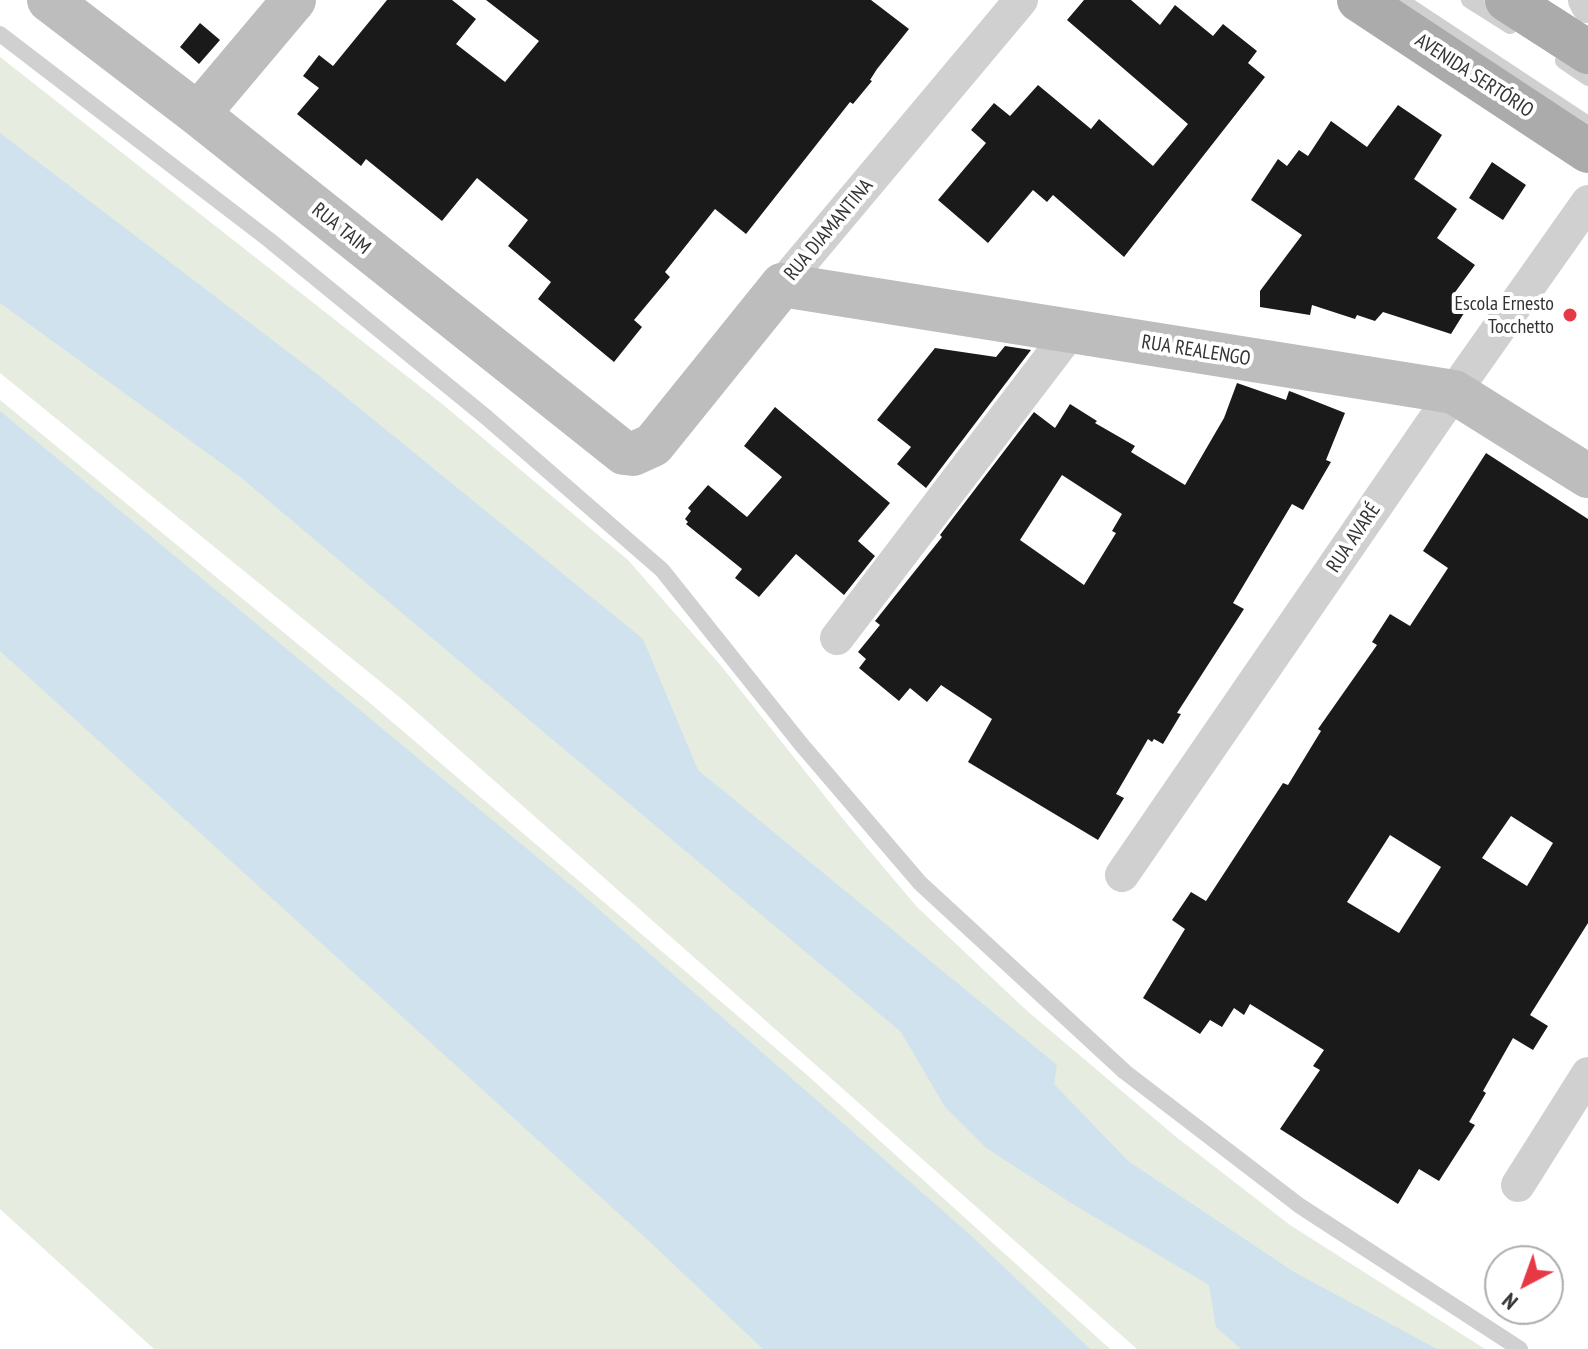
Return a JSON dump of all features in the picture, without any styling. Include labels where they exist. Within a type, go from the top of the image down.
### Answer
[{"type":"main road","name":"AVENIDA SERTÓRIO","points":[[1359,0],[1588,151]]},
{"type":"main road","points":[[1514,17],[1568,52]]},
{"type":"street","name":"RUA TAIM","points":[[49,0],[198,114],[615,448],[633,454]]},
{"type":"street","points":[[198,114],[294,0]]},
{"type":"street","name":"RUA DIAMANTINA","points":[[633,454],[653,445],[782,285],[1021,0]]},
{"type":"street","points":[[1585,0],[1588,6]]},
{"type":"street","name":"RUA AVARÉ","points":[[1122,875],[1588,202]]},
{"type":"street","name":"RUA REALENGO","points":[[782,285],[1454,392],[1588,476]]},
{"type":"street","points":[[837,638],[1071,331]]},
{"type":"street","points":[[1518,1185],[1588,1074]]},
{"type":"lane","points":[[1400,0],[1588,124]]},
{"type":"lane","points":[[1469,0],[1514,17]]},
{"type":"lane","points":[[0,34],[268,239],[486,417],[662,570],[801,744],[920,883],[1125,1072],[1300,1206],[1520,1349]]},
{"type":"lane","points":[[1568,52],[1588,78]]},
{"type":"shaded area","points":[[0,57],[441,403],[628,560],[722,667],[917,907],[1025,1009],[1175,1136],[1290,1225],[1485,1349],[1137,1349],[403,700],[0,373]]},
{"type":"shaded area","points":[[0,400],[371,704],[806,1074],[1110,1349],[154,1349],[0,1209]]},
{"type":"water","points":[[0,133],[321,377],[643,639],[698,770],[1057,1065],[1054,1084],[1128,1161],[1294,1272],[1437,1349],[1241,1349],[1216,1327],[1209,1285],[1071,1203],[985,1147],[945,1107],[901,1032],[239,476],[0,303]]},
{"type":"water","points":[[0,411],[579,892],[967,1232],[1090,1349],[763,1349],[649,1241],[0,651]]},
{"type":"building","points":[[387,0],[452,0],[476,19],[456,44],[505,82],[539,41],[486,0],[871,0],[909,29],[877,69],[872,81],[853,104],[850,102],[746,234],[715,209],[665,272],[670,277],[634,320],[642,327],[614,362],[538,299],[551,282],[508,246],[528,220],[477,178],[442,221],[366,159],[361,166],[297,114],[319,88],[303,76],[319,55],[333,66]]},
{"type":"building","points":[[1084,0],[1131,0],[1160,25],[1175,5],[1213,36],[1223,24],[1257,51],[1248,63],[1265,77],[1124,257],[1053,195],[1047,202],[1033,190],[988,243],[938,200],[986,143],[971,130],[994,103],[1010,116],[1038,85],[1091,129],[1099,119],[1153,166],[1188,124],[1067,20]]},
{"type":"building","points":[[200,23],[220,40],[199,64],[180,47]]},
{"type":"building","points":[[1398,105],[1442,135],[1414,179],[1457,209],[1437,238],[1475,265],[1453,295],[1469,305],[1451,334],[1383,312],[1375,321],[1357,315],[1355,319],[1312,305],[1310,315],[1260,307],[1260,291],[1302,235],[1251,200],[1278,159],[1287,166],[1299,150],[1308,156],[1331,121],[1367,147]]},
{"type":"building","points":[[1492,162],[1526,185],[1503,220],[1469,198]]},
{"type":"building","points":[[1005,346],[1031,350],[926,488],[897,464],[911,447],[877,420],[935,348],[996,357]]},
{"type":"building","points":[[1237,383],[1286,400],[1289,391],[1345,413],[1326,460],[1331,462],[1303,510],[1292,504],[1233,603],[1244,609],[1177,713],[1181,714],[1163,744],[1148,739],[1116,794],[1124,798],[1098,840],[968,762],[992,719],[941,685],[927,702],[910,688],[899,701],[859,668],[866,659],[858,652],[880,625],[875,621],[942,537],[940,535],[1034,412],[1055,428],[1070,404],[1135,446],[1131,452],[1185,485],[1224,418]],"holes":[[[1062,475],[1122,514],[1112,531],[1116,533],[1084,585],[1020,540]]]},
{"type":"building","points":[[775,407],[890,503],[858,541],[875,556],[844,595],[796,554],[759,597],[735,578],[742,569],[686,524],[685,519],[691,511],[688,508],[708,485],[747,517],[782,477],[744,446]]},
{"type":"building","points":[[1486,453],[1588,519],[1588,923],[1530,1015],[1548,1026],[1533,1050],[1513,1038],[1469,1122],[1475,1125],[1439,1181],[1419,1169],[1398,1204],[1280,1129],[1320,1070],[1313,1066],[1324,1050],[1250,1004],[1244,1015],[1234,1008],[1222,1027],[1210,1020],[1200,1034],[1143,998],[1185,929],[1172,920],[1191,892],[1206,901],[1283,783],[1288,785],[1321,731],[1318,729],[1377,645],[1372,642],[1390,614],[1410,626],[1448,568],[1423,551]],"holes":[[[1511,816],[1553,843],[1527,886],[1482,858]],[[1390,835],[1441,867],[1399,933],[1347,902]]]},
{"type":"place","name":"Escola Ernesto Tocchetto","points":[[1570,315]]}]
